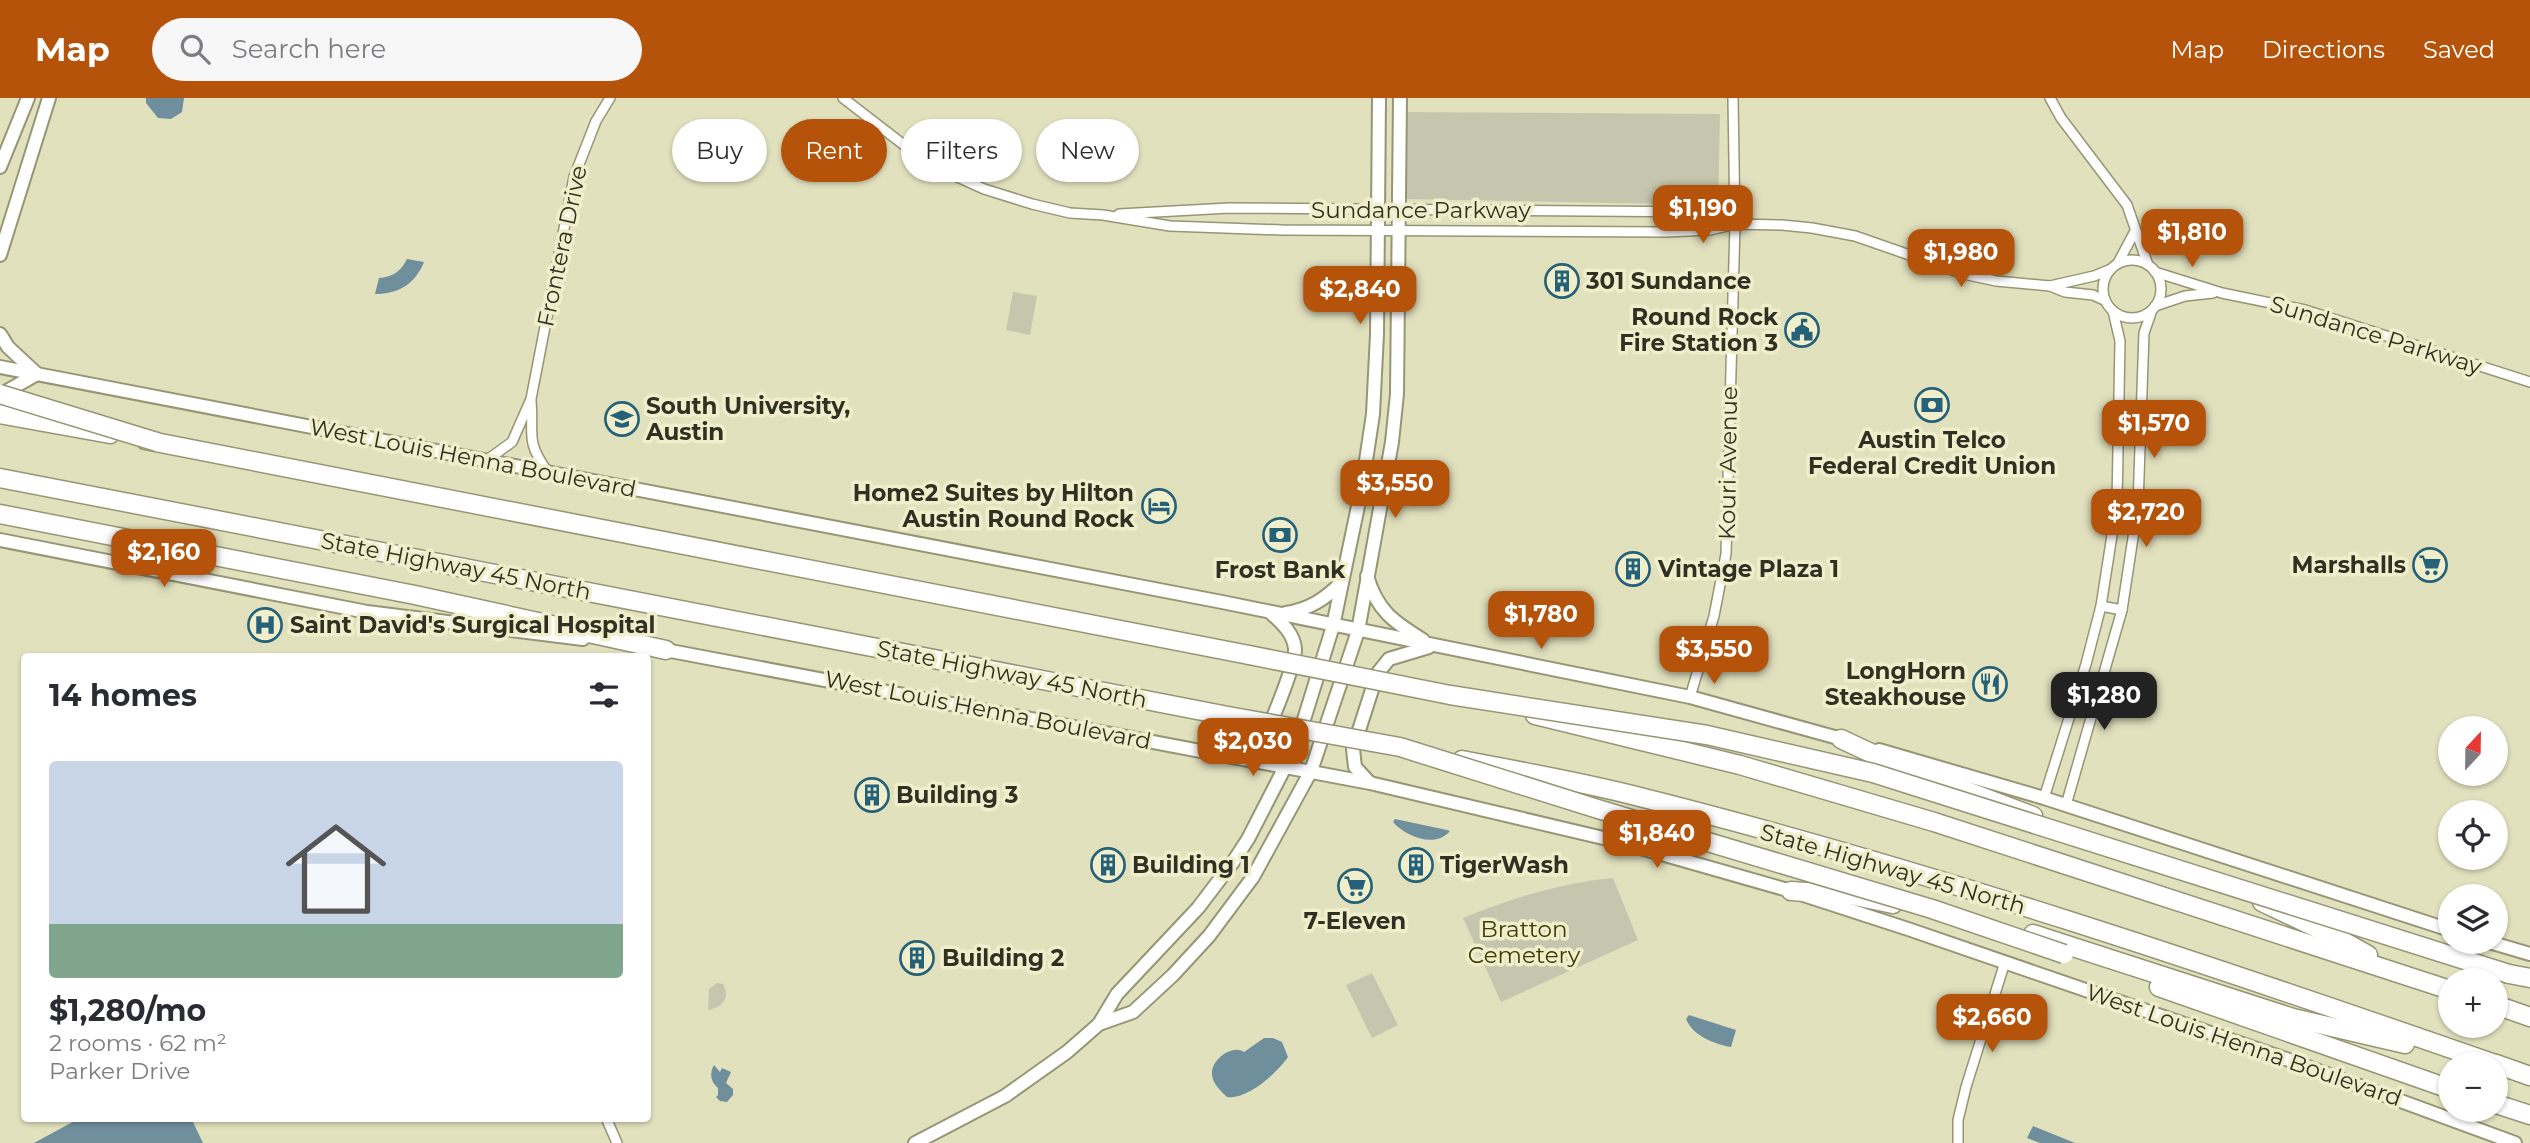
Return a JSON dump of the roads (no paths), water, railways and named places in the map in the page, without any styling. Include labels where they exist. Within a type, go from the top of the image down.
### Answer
[{"type":"highway","points":[[0,394],[157,442]]},
{"type":"highway","points":[[0,414],[157,442],[1450,695],[1740,765],[1934,822],[2438,986]]},
{"type":"highway","name":"State Highway 45 North","points":[[0,478],[1400,747],[1630,794],[1914,873],[2085,926],[2461,1052]]},
{"type":"highway","points":[[0,513],[415,595],[666,650]]},
{"type":"highway","points":[[1450,695],[1654,725],[1758,745],[1873,773],[2440,953],[2530,978]]},
{"type":"highway","points":[[1841,739],[1890,762],[2257,899],[2336,937],[2399,972]]},
{"type":"highway","points":[[1400,747],[1932,909],[2438,1084]]},
{"type":"highway","points":[[1791,891],[1850,895],[2025,932],[2293,1018],[2397,1042],[2458,1052]]},
{"type":"highway","points":[[2508,1009],[2530,1017]]},
{"type":"highway","name":"State Highway 45 North","points":[[2508,1068],[2530,1076]]},
{"type":"highway","points":[[2508,1108],[2530,1115]]},
{"type":"main road","points":[[0,167],[28,98]]},
{"type":"main road","points":[[0,255],[49,98]]},
{"type":"main road","points":[[915,1143],[1014,1090],[1067,1052],[1099,1024],[1117,994],[1198,908],[1248,839],[1285,766],[1292,758],[1333,626],[1362,487],[1372,424],[1376,357],[1379,98]]},
{"type":"main road","points":[[1099,1024],[1133,1012],[1173,975],[1219,923],[1252,877],[1311,771],[1358,631],[1395,415],[1400,98]]},
{"type":"main road","points":[[0,334],[8,347],[38,374],[0,394]]},
{"type":"main road","name":"West Louis Henna Boulevard","points":[[0,367],[547,471],[1690,697],[2044,798],[2438,926]]},
{"type":"main road","name":"West Louis Henna Boulevard","points":[[2,540],[367,612],[666,650],[1311,771],[1616,841],[1791,891],[2005,962],[2288,1060],[2515,1143]]},
{"type":"main road","points":[[1367,576],[1373,595],[1382,609],[1396,623],[1433,646]]},
{"type":"main road","points":[[1272,613],[1307,609],[1342,582]]},
{"type":"main road","points":[[1228,755],[1251,750],[1269,729],[1296,651],[1290,633],[1272,613]]},
{"type":"main road","points":[[1370,783],[1356,766],[1353,749],[1377,674],[1389,659],[1433,646]]},
{"type":"main road","points":[[1198,908],[1219,923]]},
{"type":"main road","points":[[2508,948],[2530,954]]},
{"type":"street","name":"Frontera Drive","points":[[531,399],[574,177],[596,121],[610,98]]},
{"type":"street","name":"Sundance Parkway","points":[[843,98],[913,152],[942,170],[984,189],[1070,213],[1103,215],[1170,226],[1378,230],[1666,232],[1710,230],[1735,224],[1782,225],[1855,236],[1964,274],[1996,281],[2050,286],[2104,300]]},
{"type":"street","name":"Kouri Avenue","points":[[1690,697],[1714,617],[1726,554],[1735,224],[1733,98]]},
{"type":"street","points":[[2050,98],[2061,118],[2132,213],[2135,231],[2161,289],[2144,333],[2138,505],[2122,610],[2066,805]]},
{"type":"street","name":"Sundance Parkway","points":[[1103,215],[1228,208],[1714,212],[1735,224]]},
{"type":"street","points":[[2044,798],[2087,664],[2101,606],[2117,503],[2120,435],[2120,341],[2113,312],[2104,300],[2103,284],[2135,231]]},
{"type":"street","points":[[2114,266],[2127,260],[2138,261],[2151,268]]},
{"type":"street","name":"Sundance Parkway","points":[[2050,286],[2094,276],[2114,266]]},
{"type":"street","name":"Sundance Parkway","points":[[2151,268],[2221,293],[2305,310],[2530,382]]},
{"type":"street","name":"Sundance Parkway","points":[[2154,308],[2185,296],[2221,293]]},
{"type":"street","points":[[2113,312],[2135,319],[2154,308]]},
{"type":"street","points":[[487,460],[512,442],[531,399]]},
{"type":"street","points":[[531,399],[533,420],[530,437],[536,457],[547,471]]},
{"type":"street","points":[[2120,435],[2140,435]]},
{"type":"street","points":[[2101,606],[2122,610]]},
{"type":"street","points":[[1958,1143],[1958,1120],[1966,1087],[2005,962]]},
{"type":"street","points":[[608,1122],[617,1143]]},
{"type":"water","points":[[146,98],[184,98],[182,112],[171,119],[158,118],[146,103]]},
{"type":"water","points":[[407,259],[424,262],[411,282],[399,290],[375,294],[379,278],[396,273]]},
{"type":"water","points":[[1395,819],[1450,831],[1444,836],[1429,840],[1405,832],[1393,822]]},
{"type":"water","points":[[1689,1015],[1736,1030],[1731,1047],[1699,1035],[1686,1019]]},
{"type":"water","points":[[1264,1038],[1282,1042],[1288,1057],[1277,1070],[1252,1090],[1235,1097],[1227,1097],[1214,1081],[1212,1074],[1215,1063],[1229,1051],[1244,1052]]},
{"type":"water","points":[[714,1065],[720,1072],[722,1068],[731,1072],[726,1083],[733,1089],[733,1095],[727,1102],[716,1097],[718,1088],[711,1075]]},
{"type":"water","points":[[73,1122],[193,1122],[203,1143],[34,1143]]},
{"type":"water","points":[[2033,1126],[2075,1143],[2040,1143],[2027,1138]]},
{"type":"place","name":"301 Sundance","points":[[1562,281]]},
{"type":"place","name":"Round Rock Fire Station 3","points":[[1802,330]]},
{"type":"place","name":"Austin Telco Federal Credit Union","points":[[1932,405]]},
{"type":"place","name":"South University, Austin","points":[[622,419]]},
{"type":"place","name":"Home2 Suites by Hilton Austin Round Rock","points":[[1159,506]]},
{"type":"place","name":"Frost Bank","points":[[1280,535]]},
{"type":"place","name":"Marshalls","points":[[2430,565]]},
{"type":"place","name":"Vintage Plaza 1","points":[[1633,569]]},
{"type":"place","name":"Saint David's Surgical Hospital","points":[[265,625]]},
{"type":"place","name":"LongHorn Steakhouse","points":[[1990,684]]},
{"type":"place","name":"Building 3","points":[[872,795]]},
{"type":"place","name":"Building 1","points":[[1108,865]]},
{"type":"place","name":"TigerWash","points":[[1416,865]]},
{"type":"place","name":"7-Eleven","points":[[1355,886]]},
{"type":"place","name":"Building 2","points":[[917,958]]},
{"type":"park label","name":"Bratton Cemetery","points":[[1524,942]]}]
